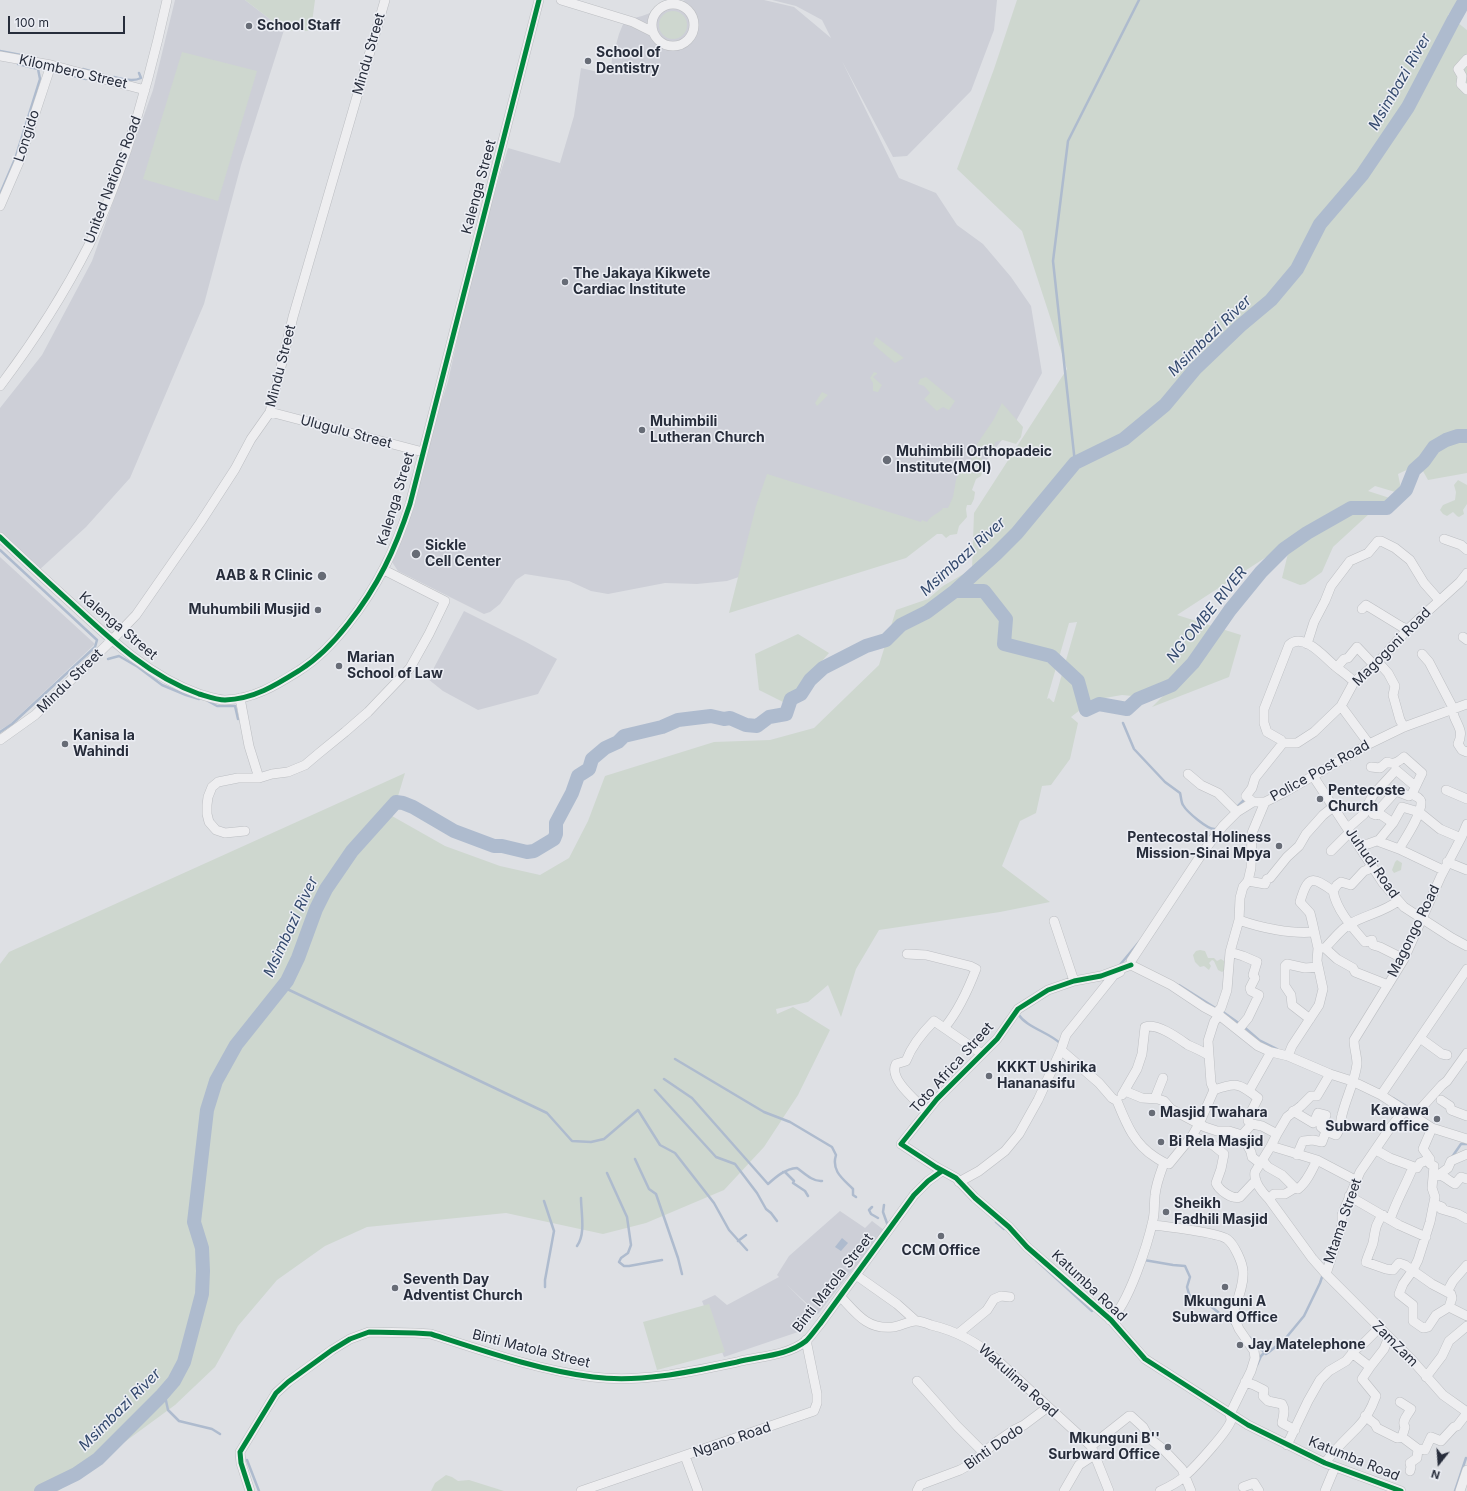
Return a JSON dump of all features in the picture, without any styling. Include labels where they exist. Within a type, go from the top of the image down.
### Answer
[{"type":"street","name":"United Nations Road","points":[[0,386],[50,315],[89,245],[105,210],[146,90],[167,0]]},
{"type":"street","name":"Mindu Street","points":[[0,740],[35,715],[136,615],[163,578],[235,469],[251,439],[270,412],[293,316],[385,0]]},
{"type":"street","name":"Kalenga Street","points":[[0,537],[112,640],[154,672],[182,688],[205,696],[224,700],[248,697],[272,687],[306,666],[326,651],[365,603],[384,570],[401,531],[410,504],[539,0]]},
{"type":"street","points":[[561,0],[633,22],[653,32]]},
{"type":"street","points":[[633,22],[644,20],[654,14],[665,4],[680,4],[689,11],[692,16],[694,29],[688,40],[676,46],[664,44],[657,39],[651,26],[654,14]]},
{"type":"street","name":"Kilombero Street","points":[[0,56],[50,65],[146,90]]},
{"type":"street","points":[[1467,59],[1458,69],[1462,76],[1461,84],[1467,90]]},
{"type":"street","name":"Longido","points":[[0,206],[19,162],[50,65]]},
{"type":"street","name":"Ulugulu Street","points":[[270,412],[423,452]]},
{"type":"street","points":[[1444,538],[1467,550]]},
{"type":"street","points":[[1307,644],[1314,622],[1331,586],[1350,561],[1368,553],[1378,541],[1395,548],[1410,560],[1424,583],[1439,600]]},
{"type":"street","points":[[245,831],[225,833],[216,830],[209,822],[207,814],[208,797],[212,788],[218,782],[238,778],[259,778],[288,772],[305,765],[368,712],[410,668],[429,634],[445,601],[384,570]]},
{"type":"street","name":"Magogoni Road","points":[[1283,743],[1297,742],[1314,732],[1341,706],[1354,682],[1376,663],[1408,629],[1460,582],[1467,573]]},
{"type":"street","points":[[1362,609],[1366,605],[1402,627],[1408,629]]},
{"type":"street","points":[[1253,802],[1246,796],[1252,788],[1255,778],[1283,743],[1281,740],[1267,732],[1264,723],[1264,709],[1289,644],[1295,640],[1299,640],[1307,644],[1322,653],[1354,682]]},
{"type":"street","points":[[1336,667],[1344,658],[1348,658],[1357,647],[1388,673],[1395,686],[1393,695],[1400,720],[1404,728]]},
{"type":"street","points":[[1422,654],[1429,662],[1453,709],[1453,714],[1460,729],[1461,736],[1458,744],[1462,750],[1467,752]]},
{"type":"street","points":[[240,698],[249,746],[259,778]]},
{"type":"street","name":"Police Post Road","points":[[1131,965],[1131,961],[1203,852],[1223,826],[1238,812],[1253,802],[1265,802],[1285,792],[1369,744],[1404,728],[1467,704]]},
{"type":"street","points":[[1341,706],[1369,744]]},
{"type":"street","points":[[1366,808],[1376,815],[1396,791],[1409,796],[1414,790],[1422,773],[1404,757],[1397,763],[1387,762],[1380,768],[1371,768]]},
{"type":"street","points":[[1331,851],[1348,830],[1364,814],[1374,795],[1396,770],[1414,790],[1421,803],[1419,812],[1399,849]]},
{"type":"street","points":[[1188,774],[1201,785],[1218,793],[1238,812]]},
{"type":"street","name":"Juhudi Road","points":[[1313,776],[1383,883],[1398,901],[1404,907],[1467,946]]},
{"type":"street","points":[[1446,790],[1467,799]]},
{"type":"street","points":[[1214,1090],[1211,1083],[1208,1041],[1214,1022],[1219,1015],[1219,1010],[1228,990],[1230,952],[1239,920],[1240,898],[1243,887],[1248,881],[1251,868],[1252,833],[1265,802]]},
{"type":"street","points":[[1248,881],[1265,884],[1267,879],[1270,878],[1287,857],[1300,846],[1306,834],[1323,814],[1333,807]]},
{"type":"street","points":[[1358,844],[1368,844],[1379,840],[1393,823],[1402,808],[1419,812],[1440,829],[1461,838]]},
{"type":"street","points":[[1377,812],[1393,823]]},
{"type":"street","name":"Magongo Road","points":[[1326,1131],[1336,1135],[1338,1132],[1357,1062],[1354,1040],[1404,959],[1445,866],[1467,824]]},
{"type":"street","points":[[1379,840],[1380,842],[1445,866],[1467,870]]},
{"type":"street","points":[[1372,865],[1351,885],[1341,882],[1337,885],[1333,891],[1334,898],[1349,924],[1365,942],[1372,940],[1373,945],[1404,959]]},
{"type":"street","points":[[1333,891],[1318,880],[1310,881],[1300,902],[1310,914],[1314,932],[1322,948],[1353,968],[1355,972],[1388,985]]},
{"type":"street","points":[[1288,1056],[1292,1046],[1319,1005],[1323,989],[1317,961],[1322,948],[1349,924],[1370,914],[1383,910],[1398,901]]},
{"type":"street","points":[[1239,920],[1250,924],[1302,933],[1314,932]]},
{"type":"street","points":[[1054,921],[1074,982]]},
{"type":"street","points":[[1230,952],[1257,962],[1253,975],[1255,978],[1250,988],[1251,991],[1259,995],[1248,1018],[1238,1030]]},
{"type":"street","points":[[907,954],[926,955],[970,966],[976,969],[970,985],[954,1016],[945,1027]]},
{"type":"street","points":[[1310,1020],[1292,1005],[1291,994],[1285,986],[1285,966],[1287,964],[1305,968],[1318,967]]},
{"type":"street","points":[[959,1182],[979,1171],[1006,1151],[1019,1134],[1038,1100],[1061,1050],[1066,1035],[1114,975],[1131,965],[1171,985],[1219,1015],[1258,1046],[1352,1081],[1381,1095],[1432,1128],[1467,1139]]},
{"type":"street","name":"Toto Africa Street","points":[[901,1144],[926,1111],[997,1039],[1018,1009],[1048,990],[1101,976],[1131,965]]},
{"type":"street","points":[[1381,1095],[1467,969]]},
{"type":"street","points":[[926,1111],[897,1080],[894,1067],[896,1064],[906,1061],[916,1040],[934,1021],[945,1027],[982,1054]]},
{"type":"street","points":[[1117,1101],[1126,1091],[1138,1069],[1142,1054],[1145,1027],[1149,1026],[1170,1033],[1188,1045],[1208,1054]]},
{"type":"street","points":[[1420,1038],[1442,1054],[1447,1055]]},
{"type":"street","points":[[1061,1050],[1117,1101],[1132,1134],[1150,1154],[1164,1163],[1169,1164],[1192,1136],[1214,1090],[1231,1084],[1237,1085],[1249,1091],[1258,1098],[1248,1121],[1252,1124],[1262,1126],[1276,1134]]},
{"type":"street","points":[[1249,1091],[1271,1052]]},
{"type":"street","points":[[1414,1116],[1442,1085],[1448,1081],[1467,1053]]},
{"type":"street","points":[[1192,1136],[1213,1145],[1224,1154],[1216,1183],[1217,1186],[1226,1193],[1238,1198],[1256,1180],[1254,1175],[1255,1172],[1287,1116],[1301,1106],[1311,1096],[1317,1096],[1330,1074]]},
{"type":"street","points":[[1155,1098],[1163,1078]]},
{"type":"street","points":[[1126,1091],[1142,1098],[1155,1098],[1164,1101],[1171,1109],[1199,1124],[1217,1131],[1229,1131],[1242,1135],[1248,1144],[1252,1157],[1282,1175],[1295,1188]]},
{"type":"street","points":[[1441,1100],[1450,1106],[1451,1110],[1467,1116]]},
{"type":"street","name":"Mtama Street","points":[[1326,1274],[1342,1225],[1342,1215],[1360,1172],[1390,1128],[1405,1110]]},
{"type":"street","points":[[1293,1112],[1313,1123],[1318,1113],[1326,1115],[1321,1127],[1326,1131],[1322,1142],[1313,1140],[1303,1141],[1297,1155]]},
{"type":"street","points":[[1242,1135],[1252,1124]]},
{"type":"street","points":[[1432,1128],[1423,1149],[1430,1159],[1430,1164],[1434,1166],[1437,1176],[1454,1184],[1461,1177],[1467,1179]]},
{"type":"street","name":"Katumba Road","points":[[901,1144],[942,1171],[956,1178],[975,1198],[1013,1231],[1027,1247],[1110,1320],[1145,1359],[1230,1418],[1248,1425],[1325,1463],[1401,1491]]},
{"type":"street","points":[[1271,1146],[1317,1160],[1357,1180]]},
{"type":"street","points":[[1376,1150],[1390,1158],[1417,1168],[1420,1163],[1430,1159]]},
{"type":"street","points":[[1413,1167],[1407,1183],[1386,1218],[1379,1221],[1373,1235],[1373,1240],[1366,1262],[1393,1270],[1400,1263],[1413,1270],[1451,1294],[1452,1296],[1449,1307],[1436,1315],[1428,1327],[1423,1328],[1413,1322],[1413,1306],[1399,1295],[1398,1292],[1413,1270],[1426,1237],[1434,1204],[1432,1188],[1437,1176],[1448,1168],[1451,1161],[1467,1154]]},
{"type":"street","points":[[1268,1199],[1274,1194],[1286,1194],[1295,1188],[1298,1189],[1305,1182],[1317,1160]]},
{"type":"street","points":[[1110,1320],[1116,1315],[1125,1300],[1136,1272],[1154,1218],[1155,1194],[1164,1163]]},
{"type":"street","name":"Binti Matola Street","points":[[250,1491],[241,1463],[240,1452],[276,1393],[288,1382],[332,1350],[350,1339],[369,1332],[431,1334],[495,1354],[560,1371],[594,1377],[626,1378],[687,1373],[791,1350],[806,1340],[856,1275],[907,1203],[924,1185],[942,1171]]},
{"type":"street","name":"ZamZam","points":[[1256,1180],[1260,1190],[1326,1274],[1389,1337],[1443,1395],[1467,1412]]},
{"type":"street","points":[[1349,1196],[1386,1218],[1426,1237]]},
{"type":"street","points":[[1434,1204],[1442,1207],[1441,1209],[1458,1214],[1467,1219]]},
{"type":"street","points":[[1152,1225],[1216,1235],[1227,1239],[1233,1246],[1240,1260],[1243,1271],[1233,1313],[1234,1320],[1254,1351],[1255,1358],[1230,1418],[1218,1440],[1186,1476],[1160,1491]]},
{"type":"street","points":[[1447,1292],[1453,1281],[1467,1265]]},
{"type":"street","name":"Wakulima Road","points":[[856,1275],[897,1304],[916,1321]]},
{"type":"street","name":"Wakulima Road","points":[[840,1296],[865,1322],[879,1327],[893,1327],[916,1321],[946,1328],[971,1340],[988,1352],[1093,1450]]},
{"type":"street","points":[[959,1334],[987,1310],[994,1300],[1001,1296],[1010,1297]]},
{"type":"street","points":[[1449,1307],[1467,1316]]},
{"type":"street","points":[[1287,1445],[1320,1380],[1329,1371],[1346,1361],[1358,1347],[1379,1328]]},
{"type":"street","points":[[1426,1377],[1442,1356],[1449,1341],[1465,1330]]},
{"type":"street","points":[[1325,1463],[1358,1427],[1366,1416],[1376,1396],[1362,1380],[1384,1349],[1389,1337]]},
{"type":"street","name":"Ngano Road","points":[[581,1491],[814,1411],[817,1403],[817,1394],[806,1340]]},
{"type":"street","points":[[1352,1353],[1370,1367]]},
{"type":"street","points":[[916,1381],[984,1453]]},
{"type":"street","points":[[1245,1382],[1264,1390],[1263,1396],[1266,1400],[1282,1404],[1284,1406],[1282,1423],[1295,1430]]},
{"type":"street","points":[[1400,1402],[1411,1409],[1404,1420],[1405,1427],[1402,1437]]},
{"type":"street","name":"Binti Dodo","points":[[917,1491],[920,1485],[960,1470],[969,1465],[995,1443],[1014,1430],[1024,1426],[1048,1408]]},
{"type":"street","points":[[1366,1416],[1375,1424],[1377,1428],[1382,1431],[1397,1438],[1402,1437],[1418,1449],[1425,1450],[1431,1437],[1441,1441],[1444,1440],[1454,1427],[1458,1426],[1467,1412]]},
{"type":"street","points":[[1064,1491],[1079,1465],[1122,1420],[1129,1416],[1131,1416],[1149,1438],[1163,1448],[1182,1469],[1191,1491]]},
{"type":"street","points":[[1410,1471],[1410,1462],[1417,1458],[1418,1449]]},
{"type":"street","points":[[1093,1450],[1109,1491]]},
{"type":"street","points":[[686,1456],[698,1491]]},
{"type":"street","points":[[1325,1491],[1335,1467]]},
{"type":"street","points":[[1460,1491],[1467,1470]]},
{"type":"street","points":[[1243,1487],[1254,1483],[1259,1491]]},
{"type":"shaded area","points":[[175,0],[245,0],[284,30],[241,165],[204,304],[130,478],[86,527],[38,571],[0,534],[0,408],[42,355],[92,261],[153,90]]},
{"type":"shaded area","points":[[245,0],[315,0],[311,30],[284,30]]},
{"type":"shaded area","points":[[685,0],[764,0],[794,7],[831,38],[822,20],[796,6],[772,0],[997,0],[994,30],[971,91],[907,156],[893,157],[842,61],[899,178],[936,193],[957,225],[983,244],[1011,277],[1031,306],[1042,373],[1016,421],[983,465],[950,516],[781,563],[727,581],[697,584],[665,583],[608,594],[591,591],[569,581],[525,574],[516,580],[500,604],[490,612],[484,614],[398,571],[390,559],[406,528],[416,501],[425,453],[448,381],[469,287],[474,274],[488,214],[508,148],[560,163],[574,116],[581,68],[610,75],[612,59],[619,34],[626,17],[634,18],[642,16]]},
{"type":"shaded area","points":[[1017,0],[1460,0],[1448,15],[1467,30],[1467,473],[1428,480],[1419,464],[1398,474],[1402,494],[1375,486],[1368,491],[1399,501],[1370,513],[1333,547],[1322,572],[1305,584],[1300,585],[1282,578],[1291,541],[1177,615],[1241,635],[1229,677],[1152,707],[1169,690],[1154,698],[1122,695],[1093,700],[1071,717],[1078,723],[1070,759],[1051,785],[1042,786],[1036,813],[1020,821],[1002,866],[1050,902],[1000,912],[879,930],[856,969],[841,1017],[828,985],[808,1002],[776,1009],[777,1014],[793,1007],[830,1030],[798,1095],[764,1147],[724,1190],[646,1223],[603,1234],[506,1213],[367,1227],[325,1246],[277,1280],[238,1326],[215,1367],[175,1405],[58,1491],[0,1491],[0,964],[9,952],[405,773],[392,816],[445,846],[500,866],[540,875],[569,858],[588,821],[605,776],[714,742],[770,740],[814,728],[879,665],[896,610],[928,599],[943,586],[972,569],[974,513],[1067,369],[1022,231],[957,169],[994,69]],"holes":[[[1077,622],[1054,702],[1049,698],[1047,699],[1069,623]]]},
{"type":"shaded area","points":[[673,11],[683,15],[687,25],[683,35],[673,39],[663,35],[659,25],[663,15]]},
{"type":"shaded area","points":[[182,52],[257,71],[218,201],[143,179]]},
{"type":"shaded area","points":[[876,337],[904,358],[895,363],[873,344]]},
{"type":"shaded area","points":[[874,372],[877,374],[873,377],[882,385],[878,392],[873,391],[873,383],[870,378]]},
{"type":"shaded area","points":[[926,377],[955,401],[949,410],[943,407],[937,411],[924,399],[930,393],[924,386],[918,384],[920,379]]},
{"type":"shaded area","points":[[822,392],[828,395],[817,406],[815,403]]},
{"type":"shaded area","points":[[1002,403],[1023,427],[1021,437],[1016,444],[1003,440],[995,442],[994,448],[987,451],[981,449],[980,457],[985,464],[981,476],[976,479],[972,490],[975,492],[974,499],[971,505],[967,505],[967,517],[959,526],[957,534],[950,535],[946,538],[942,534],[937,534],[906,558],[729,613],[756,506],[767,474],[921,522],[922,520],[927,522],[943,508],[948,508],[953,497],[956,480],[960,470],[970,462],[973,455],[971,453],[994,419]]},
{"type":"shaded area","points":[[1458,480],[1467,485],[1467,504],[1463,510],[1464,514],[1459,517],[1453,512],[1447,516],[1440,510],[1443,505],[1455,500],[1456,492],[1454,485]]},
{"type":"shaded area","points":[[0,557],[95,644],[10,724],[0,730]]},
{"type":"shaded area","points":[[464,611],[557,659],[538,694],[478,710],[443,691],[428,679]]},
{"type":"shaded area","points":[[798,634],[829,653],[785,703],[759,690],[755,654]]},
{"type":"shaded area","points":[[1397,860],[1402,863],[1401,870],[1394,873],[1392,870]]},
{"type":"shaded area","points":[[1196,951],[1205,951],[1208,958],[1214,958],[1217,961],[1221,959],[1227,963],[1225,970],[1222,972],[1218,970],[1214,961],[1212,960],[1209,963],[1211,966],[1209,970],[1204,966],[1200,967],[1195,962],[1193,955]]},
{"type":"shaded area","points":[[840,1211],[865,1228],[872,1221],[884,1230],[818,1314],[786,1284],[816,1314],[798,1332],[724,1357],[702,1301],[715,1295],[727,1305],[779,1277],[777,1275],[789,1256]]},
{"type":"shaded area","points":[[709,1304],[725,1352],[657,1370],[643,1322]]},
{"type":"shaded area","points":[[446,1475],[458,1481],[469,1480],[504,1491],[431,1491],[435,1483]]},
{"type":"water","points":[[842,1238],[848,1243],[841,1251],[835,1247]]},
{"type":"waterway","points":[[1075,463],[1053,261],[1068,141],[1139,0]]},
{"type":"waterway","name":"Msimbazi River","points":[[41,1491],[76,1474],[98,1459],[161,1396],[174,1381],[184,1362],[202,1294],[202,1248],[194,1222],[207,1110],[216,1081],[236,1045],[287,981],[298,958],[316,909],[326,889],[352,851],[396,802],[413,807],[454,831],[494,846],[502,846],[527,852],[534,851],[554,839],[556,834],[556,823],[572,793],[578,776],[589,769],[592,759],[605,748],[618,742],[624,736],[662,727],[678,720],[711,716],[724,719],[730,718],[746,725],[757,726],[769,717],[786,714],[791,699],[801,694],[810,680],[823,668],[866,646],[886,640],[901,625],[927,612],[955,591],[1017,533],[1075,463],[1124,439],[1165,405],[1195,369],[1240,326],[1271,300],[1297,269],[1320,224],[1362,175],[1408,107],[1465,0]]},
{"type":"waterway","points":[[0,51],[21,55]]},
{"type":"waterway","points":[[0,194],[15,159],[40,79],[38,69],[18,64]]},
{"type":"waterway","points":[[83,69],[101,74]]},
{"type":"waterway","points":[[64,73],[86,79]]},
{"type":"waterway","points":[[114,77],[135,80],[141,78],[139,73]]},
{"type":"waterway","name":"NG'OMBE RIVER","points":[[955,591],[984,591],[1006,619],[1004,644],[1051,656],[1078,681],[1086,710],[1099,704],[1127,709],[1138,699],[1172,685],[1193,663],[1230,610],[1261,572],[1284,549],[1307,533],[1351,508],[1387,508],[1406,490],[1414,470],[1424,461],[1434,447],[1446,440],[1458,436],[1467,436]]},
{"type":"waterway","points":[[0,550],[97,640],[95,647],[12,724],[0,732]]},
{"type":"waterway","points":[[108,659],[119,656],[138,667],[162,685],[199,699]]},
{"type":"waterway","points":[[208,701],[217,706],[235,706],[238,719]]},
{"type":"waterway","points":[[1123,723],[1134,749],[1165,782],[1180,793],[1185,808],[1203,824],[1215,829]]},
{"type":"waterway","points":[[1237,807],[1245,799]]},
{"type":"waterway","points":[[1119,966],[1139,942]]},
{"type":"waterway","points":[[1179,985],[1217,1009]]},
{"type":"waterway","points":[[283,987],[547,1113],[572,1141],[591,1142],[604,1139],[638,1110],[660,1145],[675,1153],[714,1203],[729,1230],[747,1250]]},
{"type":"waterway","points":[[1223,1012],[1240,1024]]},
{"type":"waterway","points":[[1018,1014],[1027,1023],[1061,1044]]},
{"type":"waterway","points":[[1244,1027],[1259,1040],[1277,1049]]},
{"type":"waterway","points":[[675,1059],[764,1112],[790,1122],[832,1147],[836,1155],[835,1166],[842,1178],[853,1189],[853,1195],[856,1197]]},
{"type":"waterway","points":[[664,1079],[692,1098],[768,1184],[785,1171],[797,1168],[812,1179],[822,1181]]},
{"type":"waterway","points":[[655,1090],[716,1157],[735,1164],[757,1193],[766,1209],[777,1221]]},
{"type":"waterway","points":[[1393,1098],[1406,1106]]},
{"type":"waterway","points":[[1452,1157],[1461,1144],[1467,1144]]},
{"type":"waterway","points":[[635,1159],[649,1189],[656,1194],[682,1274]]},
{"type":"waterway","points":[[783,1172],[785,1172],[794,1181],[793,1183],[805,1191],[808,1196]]},
{"type":"waterway","points":[[607,1173],[627,1217],[631,1245],[628,1253],[621,1258],[619,1262],[624,1266],[629,1266],[662,1260]]},
{"type":"waterway","points":[[577,1246],[580,1241],[582,1229],[581,1198]]},
{"type":"waterway","points":[[544,1201],[554,1231],[545,1287]]},
{"type":"waterway","points":[[884,1205],[883,1212],[888,1226]]},
{"type":"waterway","points":[[872,1207],[869,1210],[871,1214],[878,1218]]},
{"type":"waterway","points":[[996,1222],[1004,1229]]},
{"type":"waterway","points":[[738,1241],[746,1235]]},
{"type":"waterway","points":[[1036,1260],[1092,1311]]},
{"type":"waterway","points":[[1144,1260],[1185,1266],[1190,1277],[1187,1287],[1189,1294],[1194,1300],[1208,1304],[1234,1325]]},
{"type":"waterway","points":[[1249,1337],[1266,1354],[1285,1339],[1304,1316],[1323,1274]]},
{"type":"waterway","points":[[1257,1365],[1261,1356],[1265,1352]]},
{"type":"waterway","points":[[161,1396],[165,1396],[168,1410],[179,1421],[212,1429],[220,1434]]},
{"type":"waterway","points":[[1455,1491],[1466,1458]]},
{"type":"waterway","points":[[247,1460],[259,1491]]},
{"type":"cycle path","points":[[0,537],[114,642],[163,677],[199,694],[215,699],[225,700],[255,694],[273,686],[300,670],[326,649],[343,631],[359,610],[377,581],[392,552],[410,504],[539,0]]},
{"type":"cycle path","points":[[1131,965],[1101,976],[1074,981],[1048,990],[1018,1009],[997,1039],[937,1099],[901,1144],[956,1178],[975,1198],[1009,1227],[1027,1247],[1111,1320],[1145,1359],[1248,1425],[1325,1463],[1401,1491]]},
{"type":"cycle path","points":[[250,1491],[241,1463],[240,1452],[276,1393],[288,1382],[332,1350],[350,1339],[369,1332],[431,1334],[552,1370],[593,1377],[629,1379],[683,1373],[782,1353],[799,1346],[810,1337],[820,1324],[914,1195],[928,1181],[942,1171]]},
{"type":"place","name":"School Staff","points":[[249,26]]},
{"type":"place","name":"School of Dentistry","points":[[588,61]]},
{"type":"place","name":"The Jakaya Kikwete Cardiac Institute","points":[[565,282]]},
{"type":"place","name":"Muhimbili Lutheran Church","points":[[642,430]]},
{"type":"place","name":"Muhimbili Orthopadeic Institute(MOI)","points":[[887,460]]},
{"type":"place","name":"Sickle Cell Center","points":[[416,554]]},
{"type":"place","name":"AAB & R Clinic","points":[[322,576]]},
{"type":"place","name":"Muhumbili Musjid","points":[[318,610]]},
{"type":"place","name":"Marian School of Law","points":[[339,666]]},
{"type":"place","name":"Kanisa la Wahindi","points":[[65,744]]},
{"type":"place","name":"Pentecoste Church","points":[[1320,799]]},
{"type":"place","name":"Pentecostal Holiness Mission-Sinai Mpya","points":[[1279,846]]},
{"type":"place","name":"KKKT Ushirika Hananasifu","points":[[989,1076]]},
{"type":"place","name":"Masjid Twahara","points":[[1152,1113]]},
{"type":"place","name":"Kawawa Subward office","points":[[1437,1119]]},
{"type":"place","name":"Bi Rela Masjid","points":[[1161,1142]]},
{"type":"place","name":"Sheikh Fadhili Masjid","points":[[1166,1212]]},
{"type":"place","name":"CCM Office","points":[[941,1236]]},
{"type":"place","name":"Mkunguni A Subward Office","points":[[1225,1287]]},
{"type":"place","name":"Seventh Day Adventist Church","points":[[395,1288]]},
{"type":"place","name":"Jay Matelephone","points":[[1240,1345]]},
{"type":"place","name":"Mkunguni B'' Surbward Office","points":[[1168,1447]]}]
